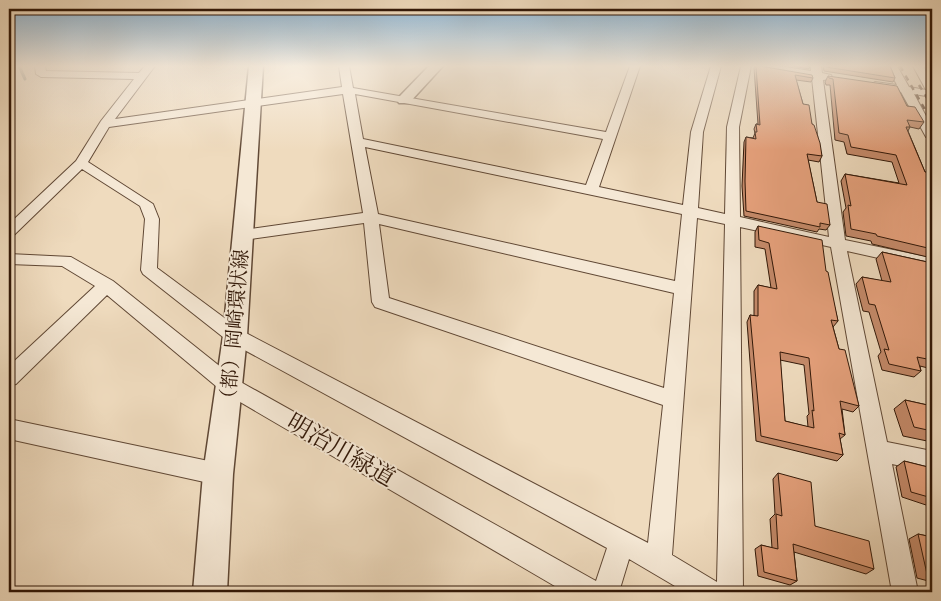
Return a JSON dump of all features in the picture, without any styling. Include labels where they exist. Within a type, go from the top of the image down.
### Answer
[{"type":"street","points":[[9,232],[80,163],[105,124],[128,94]]},
{"type":"street","name":"（都）岡崎環状線","points":[[210,592],[218,474],[235,336],[253,94]]},
{"type":"street","points":[[105,124],[318,94]]},
{"type":"street","points":[[349,94],[371,218],[381,302],[674,400]]},
{"type":"street","points":[[371,94],[609,136]]},
{"type":"street","points":[[404,100],[410,94]]},
{"type":"street","points":[[591,190],[625,94]]},
{"type":"street","points":[[660,562],[697,132],[708,94]]},
{"type":"street","points":[[730,592],[731,221],[733,127],[740,94]]},
{"type":"street","points":[[819,94],[838,244],[905,592]]},
{"type":"street","points":[[907,94],[932,137]]},
{"type":"street","points":[[358,142],[932,264]]},
{"type":"street","points":[[80,163],[146,204],[152,219],[149,270],[235,336],[660,562],[709,592]]},
{"type":"street","points":[[243,235],[371,218],[684,289]]},
{"type":"street","name":"明治川緑道","points":[[9,259],[65,261],[107,286],[230,386],[590,592]]},
{"type":"street","points":[[9,378],[107,286]]},
{"type":"street","points":[[9,429],[218,474]]},
{"type":"street","points":[[879,451],[932,462]]},
{"type":"street","points":[[606,592],[621,542]]},
{"type":"building","points":[[758,94],[800,94],[803,104],[809,105],[812,124],[820,143],[822,156],[807,154],[817,202],[827,204],[830,225],[820,223],[820,227],[746,211],[746,137],[756,139],[756,124],[760,125]]},
{"type":"building","points":[[835,94],[901,94],[907,106],[915,107],[924,122],[907,120],[910,127],[906,127],[925,172],[932,173],[932,249],[851,229],[848,205],[851,206],[845,174],[907,185],[896,155],[851,147],[848,135],[839,133]]},
{"type":"building","points":[[758,226],[822,240],[826,271],[828,272],[838,321],[831,320],[839,349],[845,350],[859,406],[840,401],[845,435],[839,433],[843,455],[761,436],[750,315],[758,316],[758,285],[777,289],[769,243],[759,240]],"holes":[[[780,352],[809,358],[814,411],[812,410],[814,428],[785,421]]]},
{"type":"building","points":[[882,252],[932,263],[932,360],[917,357],[921,371],[889,364],[884,349],[889,350],[875,305],[869,304],[862,277],[891,282]]},
{"type":"building","points":[[905,400],[932,406],[932,431],[914,427]]},
{"type":"building","points":[[904,461],[932,468],[932,498],[911,492]]},
{"type":"building","points":[[778,473],[811,482],[815,526],[869,541],[874,569],[793,544],[797,581],[764,572],[761,545],[778,549],[776,514],[782,516]]},
{"type":"building","points":[[918,534],[932,537],[932,575],[927,574]]},
{"type":"railway","points":[[916,94],[932,122]]},
{"type":"railway","points":[[925,94],[932,106]]}]
